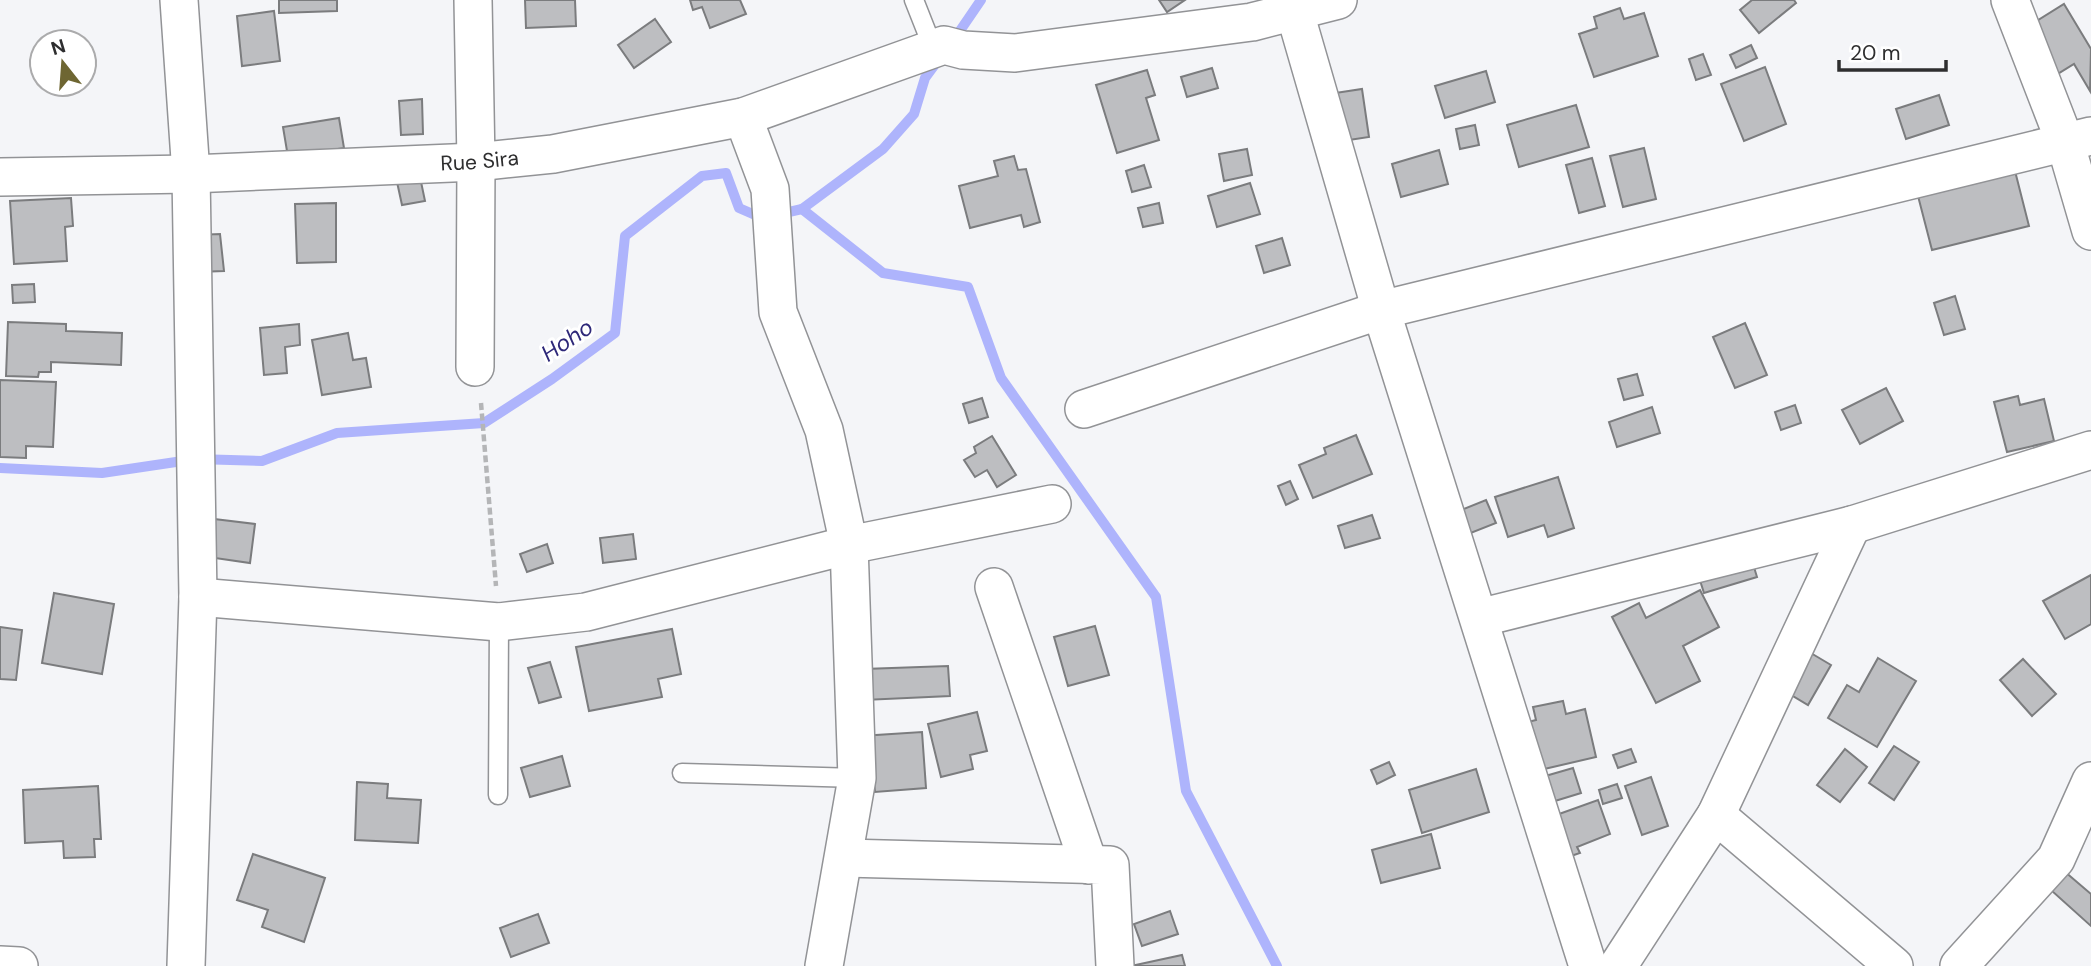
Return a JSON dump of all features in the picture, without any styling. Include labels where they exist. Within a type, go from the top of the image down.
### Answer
[{"type":"street","points":[[178,0],[191,174],[198,597],[186,966]]},
{"type":"street","points":[[473,0],[476,162],[475,367]]},
{"type":"street","points":[[947,48],[1015,53],[1248,11],[1295,13],[1338,0]]},
{"type":"street","points":[[2010,0],[2078,139],[2091,231]]},
{"type":"street","points":[[1295,13],[1381,310],[1588,966]]},
{"type":"street","name":"Rue Sira","points":[[0,177],[191,174],[476,162],[554,154],[743,117],[947,48]]},
{"type":"street","points":[[743,117],[770,189],[778,312],[824,430],[849,545],[857,778],[824,966]]},
{"type":"street","points":[[1084,409],[1381,310],[2078,139]]},
{"type":"street","points":[[1479,618],[1852,525],[2091,450]]},
{"type":"street","points":[[198,597],[499,622],[586,612],[849,545],[1052,504]]},
{"type":"street","points":[[1618,966],[1716,815],[1852,525]]},
{"type":"street","points":[[995,587],[1090,865]]},
{"type":"street","points":[[1959,966],[2056,859],[2091,781]]},
{"type":"street","points":[[1716,815],[1894,966]]},
{"type":"street","points":[[845,858],[1110,866],[1115,966]]},
{"type":"street","points":[[0,965],[19,966]]},
{"type":"lane","points":[[914,0],[947,48]]},
{"type":"lane","points":[[498,794],[499,622]]},
{"type":"lane","points":[[682,773],[857,778]]},
{"type":"path","points":[[475,367],[484,422],[499,622]]},
{"type":"building","points":[[279,0],[337,0],[337,11],[279,13]]},
{"type":"building","points":[[525,0],[575,0],[576,26],[526,28]]},
{"type":"building","points":[[690,0],[740,0],[746,14],[710,28],[702,7],[693,10]]},
{"type":"building","points":[[1159,0],[1185,0],[1167,12]]},
{"type":"building","points":[[1752,0],[1794,0],[1796,3],[1759,33],[1740,10]]},
{"type":"building","points":[[2064,4],[2091,49],[2090,91],[2074,64],[2043,83],[2014,35]]},
{"type":"building","points":[[1620,8],[1624,19],[1644,13],[1658,56],[1594,77],[1579,34],[1597,28],[1594,17]]},
{"type":"building","points":[[274,11],[280,61],[242,66],[237,16]]},
{"type":"building","points":[[655,19],[671,42],[634,68],[618,45]]},
{"type":"building","points":[[1751,45],[1757,58],[1736,68],[1730,55]]},
{"type":"building","points":[[1703,54],[1711,75],[1696,80],[1689,59]]},
{"type":"building","points":[[1765,67],[1786,124],[1744,141],[1721,84]]},
{"type":"building","points":[[1212,68],[1218,88],[1187,97],[1181,77]]},
{"type":"building","points":[[1147,70],[1155,95],[1146,98],[1159,140],[1117,153],[1096,85]]},
{"type":"building","points":[[1486,71],[1495,102],[1445,118],[1435,86]]},
{"type":"building","points":[[1362,89],[1369,137],[1329,143],[1322,95]]},
{"type":"building","points":[[1939,95],[1949,125],[1906,139],[1896,109]]},
{"type":"building","points":[[422,99],[423,134],[401,135],[399,101]]},
{"type":"building","points":[[1576,105],[1589,147],[1519,167],[1507,125]]},
{"type":"building","points":[[339,118],[344,148],[288,157],[283,127]]},
{"type":"building","points":[[1475,125],[1479,145],[1460,149],[1456,129]]},
{"type":"building","points":[[1644,148],[1656,199],[1623,207],[1610,156]]},
{"type":"building","points":[[1247,149],[1252,175],[1224,181],[1219,154]]},
{"type":"building","points":[[1439,150],[1448,184],[1401,197],[1392,164]]},
{"type":"building","points":[[1014,156],[1018,170],[1026,169],[1040,222],[1024,227],[1021,215],[970,228],[959,186],[998,176],[994,161]]},
{"type":"building","points":[[1592,158],[1605,206],[1579,213],[1566,165]]},
{"type":"building","points":[[1144,165],[1151,187],[1132,192],[1126,171]]},
{"type":"building","points":[[2015,171],[2029,226],[1932,250],[1918,196]]},
{"type":"building","points":[[420,177],[425,201],[402,205],[397,182]]},
{"type":"building","points":[[1250,183],[1260,214],[1217,227],[1208,196]]},
{"type":"building","points":[[71,198],[73,226],[65,227],[67,261],[14,264],[10,201]]},
{"type":"building","points":[[336,203],[336,262],[297,263],[295,204]]},
{"type":"building","points":[[1159,203],[1163,223],[1143,227],[1138,208]]},
{"type":"building","points":[[220,234],[224,271],[197,272],[195,235]]},
{"type":"building","points":[[1282,238],[1290,265],[1264,273],[1256,246]]},
{"type":"building","points":[[34,284],[35,302],[13,303],[12,285]]},
{"type":"building","points":[[1955,296],[1965,329],[1944,335],[1934,303]]},
{"type":"building","points":[[8,322],[66,324],[66,331],[122,333],[121,365],[51,362],[51,372],[39,372],[38,377],[6,376]]},
{"type":"building","points":[[1745,323],[1767,375],[1735,388],[1713,337]]},
{"type":"building","points":[[299,324],[300,345],[285,347],[287,373],[264,375],[260,328]]},
{"type":"building","points":[[348,333],[353,360],[366,358],[371,387],[322,395],[312,340]]},
{"type":"building","points":[[1637,374],[1643,395],[1624,400],[1618,379]]},
{"type":"building","points":[[0,380],[56,382],[53,447],[26,446],[26,458],[0,457]]},
{"type":"building","points":[[1886,388],[1903,421],[1860,444],[1842,410]]},
{"type":"building","points":[[2018,396],[2020,405],[2044,399],[2054,441],[2007,452],[1994,402]]},
{"type":"building","points":[[982,398],[988,417],[969,423],[963,404]]},
{"type":"building","points":[[1795,405],[1801,423],[1781,430],[1775,412]]},
{"type":"building","points":[[1652,407],[1660,433],[1617,447],[1609,422]]},
{"type":"building","points":[[1356,435],[1372,474],[1313,498],[1299,465],[1326,454],[1324,448]]},
{"type":"building","points":[[992,436],[1016,475],[997,487],[987,470],[975,477],[964,460],[976,453],[974,447]]},
{"type":"building","points":[[1558,477],[1574,528],[1548,537],[1544,525],[1508,537],[1495,497]]},
{"type":"building","points":[[1290,481],[1298,499],[1286,505],[1278,486]]},
{"type":"building","points":[[1486,500],[1496,523],[1453,540],[1444,517]]},
{"type":"building","points":[[1372,515],[1380,538],[1345,548],[1338,526]]},
{"type":"building","points":[[206,518],[255,524],[250,563],[201,556]]},
{"type":"building","points":[[633,534],[636,559],[603,563],[600,538]]},
{"type":"building","points":[[547,544],[553,563],[527,572],[520,554]]},
{"type":"building","points":[[1750,554],[1757,577],[1704,593],[1697,571]]},
{"type":"building","points":[[2091,575],[2091,624],[2065,639],[2043,601]]},
{"type":"building","points":[[1700,590],[1719,627],[1683,646],[1700,681],[1656,703],[1612,617],[1639,603],[1646,618]]},
{"type":"building","points":[[54,593],[114,604],[102,674],[42,663]]},
{"type":"building","points":[[1095,626],[1109,675],[1068,686],[1054,637]]},
{"type":"building","points":[[0,627],[22,630],[16,680],[0,679]]},
{"type":"building","points":[[672,629],[681,674],[658,679],[662,697],[589,711],[576,647]]},
{"type":"building","points":[[1794,643],[1831,665],[1808,705],[1771,683]]},
{"type":"building","points":[[1878,658],[1916,681],[1877,747],[1828,718],[1847,685],[1859,692]]},
{"type":"building","points":[[2023,659],[2056,694],[2032,716],[2000,680]]},
{"type":"building","points":[[550,662],[561,697],[539,703],[528,668]]},
{"type":"building","points":[[948,666],[950,696],[864,700],[864,669]]},
{"type":"building","points":[[1563,701],[1566,714],[1585,709],[1596,757],[1527,773],[1516,725],[1536,720],[1533,707]]},
{"type":"building","points":[[977,712],[987,751],[970,755],[973,769],[941,777],[928,724]]},
{"type":"building","points":[[922,732],[926,788],[875,792],[873,774],[846,737]]},
{"type":"building","points":[[1894,746],[1919,762],[1894,800],[1869,783]]},
{"type":"building","points":[[1631,749],[1636,762],[1618,768],[1613,755]]},
{"type":"building","points":[[1845,749],[1867,767],[1840,802],[1817,785]]},
{"type":"building","points":[[562,756],[570,786],[530,797],[521,768]]},
{"type":"building","points":[[1389,762],[1395,775],[1377,784],[1371,770]]},
{"type":"building","points":[[1573,768],[1581,793],[1542,805],[1535,779]]},
{"type":"building","points":[[1476,769],[1489,812],[1422,833],[1409,790]]},
{"type":"building","points":[[1651,777],[1668,826],[1642,835],[1625,786]]},
{"type":"building","points":[[357,782],[388,784],[387,798],[421,800],[418,843],[355,840]]},
{"type":"building","points":[[1617,784],[1622,798],[1603,804],[1599,790]]},
{"type":"building","points":[[98,786],[101,839],[94,839],[95,857],[64,858],[63,841],[25,843],[23,790]]},
{"type":"building","points":[[1598,800],[1610,834],[1577,847],[1580,853],[1568,857],[1534,823]]},
{"type":"building","points":[[1431,834],[1440,868],[1381,883],[1372,850]]},
{"type":"building","points":[[253,854],[325,878],[304,942],[262,927],[268,910],[237,900]]},
{"type":"building","points":[[2057,865],[2091,894],[2091,926],[2042,882]]},
{"type":"building","points":[[1170,911],[1178,934],[1142,946],[1134,924]]},
{"type":"building","points":[[538,914],[549,943],[511,957],[500,928]]},
{"type":"building","points":[[1182,955],[1185,966],[1131,966]]},
{"type":"waterway","name":"Hoho","points":[[953,41],[981,0]]},
{"type":"waterway","name":"Hoho","points":[[0,468],[102,473],[196,459],[262,461],[337,433],[484,423],[552,379],[615,333],[625,236],[702,176],[726,173],[739,208],[762,218],[802,209],[883,149],[914,114],[925,78],[939,59]]},
{"type":"waterway","points":[[802,209],[883,273],[968,287],[1001,378],[1156,597],[1186,791],[1277,966]]}]
